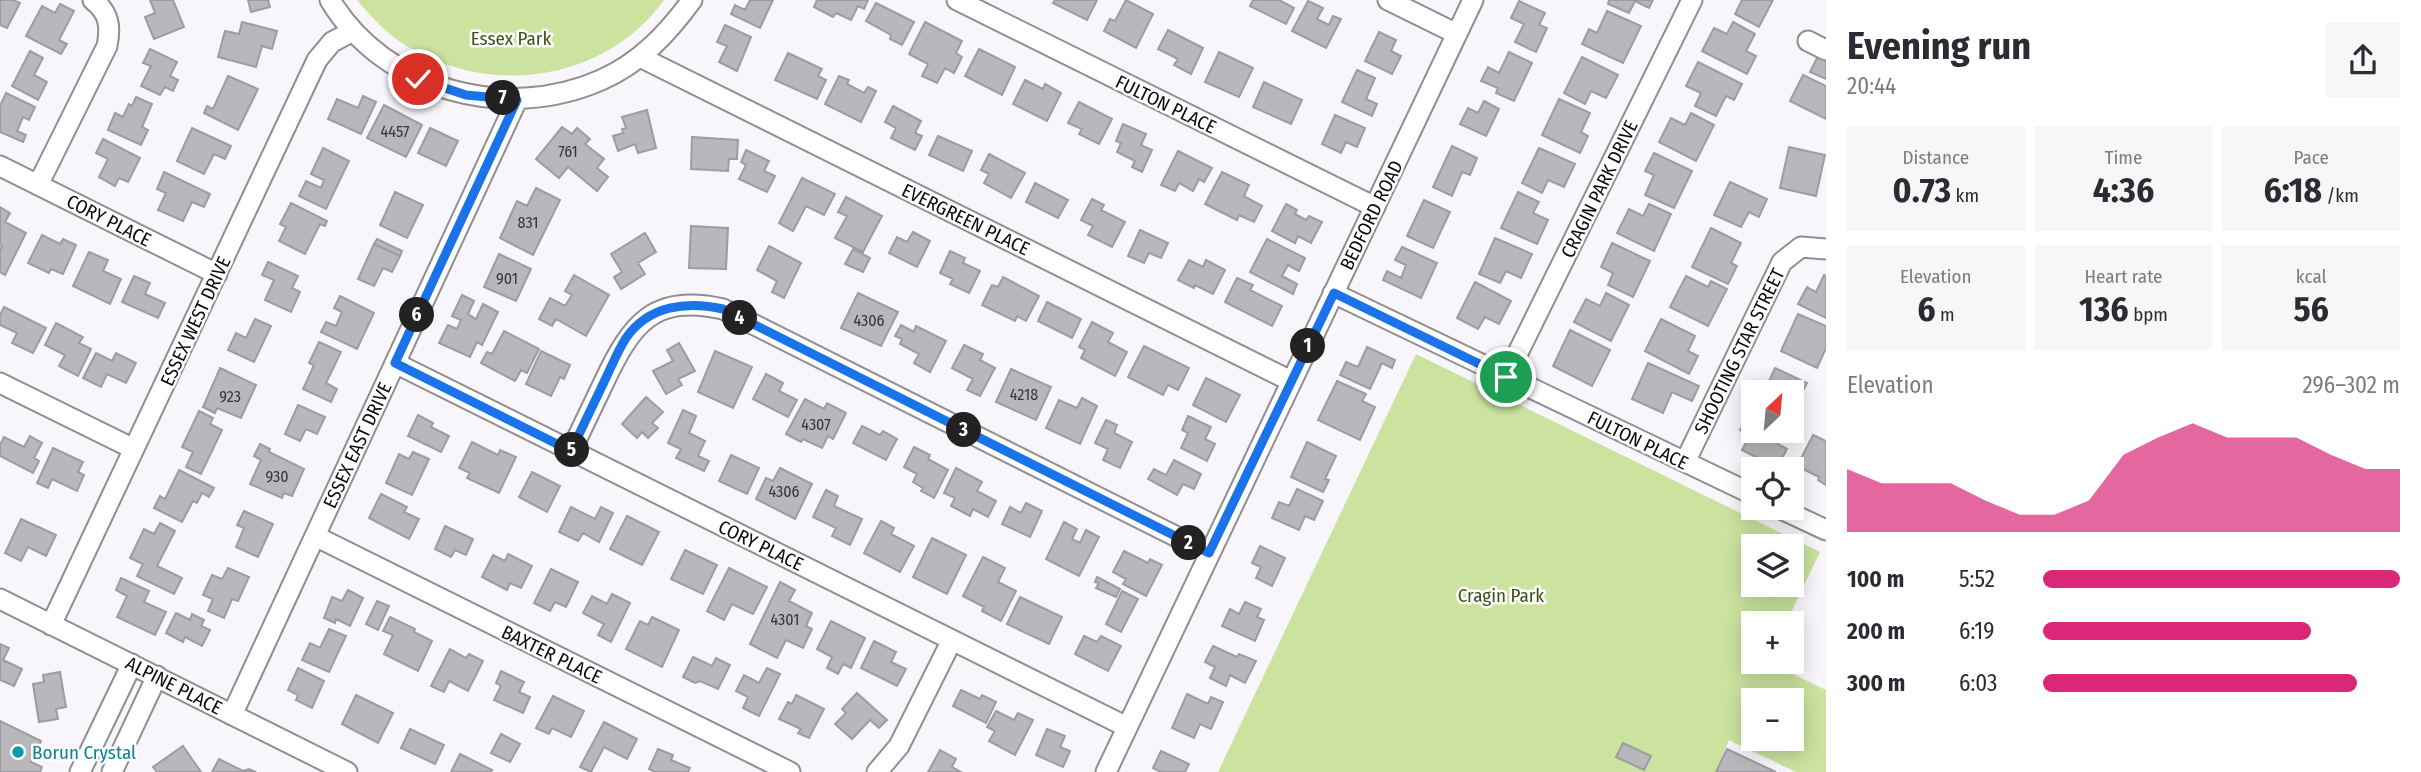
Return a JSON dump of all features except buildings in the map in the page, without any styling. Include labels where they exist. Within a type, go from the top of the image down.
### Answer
[{"type":"street","points":[[38,185],[107,46],[110,31],[108,18],[93,0]]},
{"type":"street","points":[[330,0],[353,31],[375,52],[418,79],[466,95],[517,100],[561,94],[602,79],[640,57],[670,30],[692,0]]},
{"type":"street","name":"FULTON PLACE","points":[[957,0],[1375,207]]},
{"type":"street","points":[[1388,0],[1457,34]]},
{"type":"street","name":"BEDFORD ROAD","points":[[1106,772],[1473,0]]},
{"type":"street","name":"CRAGIN PARK DRIVE","points":[[1506,377],[1692,0]]},
{"type":"street","name":"ESSEX WEST DRIVE","points":[[51,625],[317,60],[332,42],[353,31]]},
{"type":"street","points":[[1808,41],[1826,50]]},
{"type":"street","name":"EVERGREEN PLACE","points":[[640,57],[1292,381]]},
{"type":"street","name":"ESSEX EAST DRIVE","points":[[232,715],[517,100]]},
{"type":"street","name":"CORY PLACE","points":[[0,166],[217,274]]},
{"type":"street","name":"SHOOTING STAR STREET","points":[[1685,462],[1782,262],[1801,247],[1826,249]]},
{"type":"street","name":"FULTON PLACE","points":[[1334,293],[1741,489]]},
{"type":"street","points":[[571,451],[620,348],[633,330],[666,309],[682,304],[702,304],[723,309],[1209,553]]},
{"type":"street","name":"CORY PLACE","points":[[395,363],[1128,727]]},
{"type":"street","points":[[0,383],[134,449]]},
{"type":"street","points":[[1804,520],[1826,530]]},
{"type":"street","name":"BAXTER PLACE","points":[[314,536],[790,772]]},
{"type":"street","name":"ALPINE PLACE","points":[[0,599],[347,772]]},
{"type":"street","points":[[877,772],[899,746],[952,640]]},
{"type":"street","points":[[80,772],[132,664]]},
{"type":"street","points":[[112,772],[158,676]]},
{"type":"green space","name":"Essex Park","points":[[357,0],[664,0],[640,27],[611,49],[580,64],[546,73],[511,75],[475,72],[441,63],[408,47],[381,26]]},
{"type":"green space","name":"Cragin Park","points":[[1416,354],[1741,513],[1741,520],[1755,520],[1783,534],[1741,534],[1741,597],[1798,597],[1792,611],[1741,611],[1741,674],[1793,674],[1826,690],[1826,772],[1796,772],[1752,751],[1804,751],[1804,688],[1741,688],[1741,746],[1729,740],[1716,772],[1218,772]]},
{"type":"green space","name":"Cragin Park","points":[[1804,544],[1820,552],[1804,585]]},
{"type":"place","name":"Borun Crystal","points":[[18,752]]},
{"type":"route","points":[[418,79],[466,95],[517,100],[395,363],[571,451],[620,348],[633,330],[666,309],[682,304],[702,304],[723,309],[1209,553],[1334,293],[1506,377]]}]
